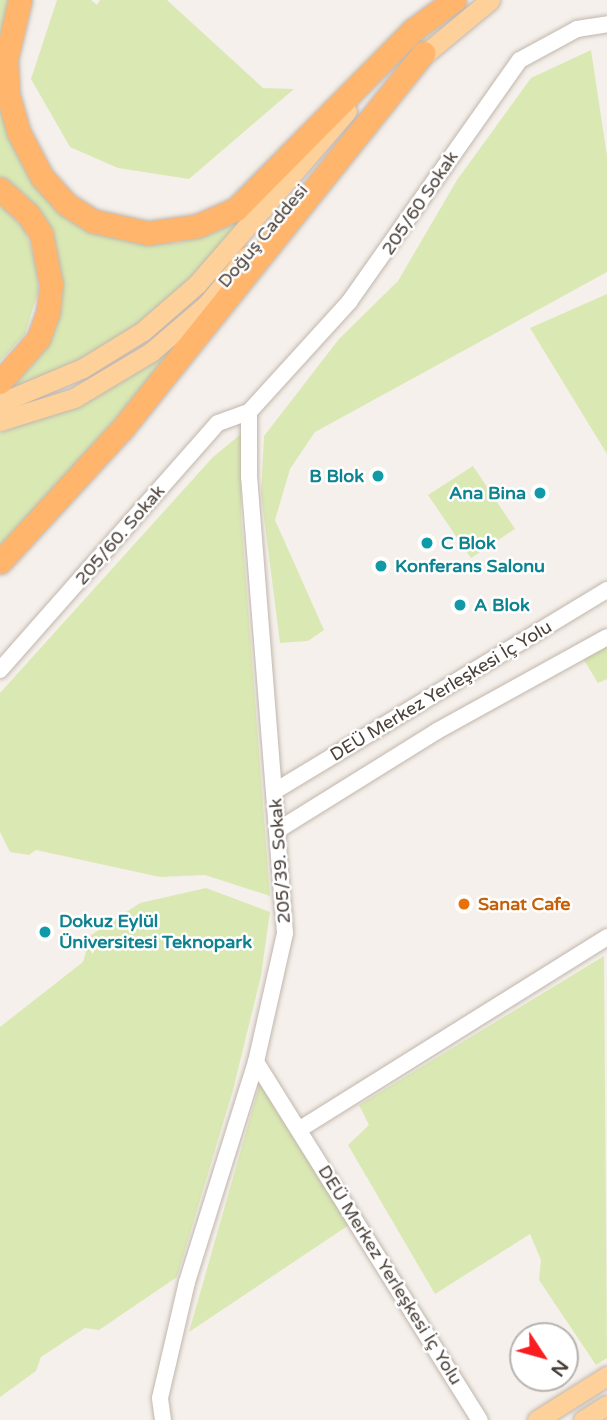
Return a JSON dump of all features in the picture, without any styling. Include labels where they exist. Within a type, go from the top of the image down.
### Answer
[{"type":"highway","points":[[20,0],[6,59],[8,95],[19,133],[41,177],[66,204],[93,221],[149,233],[197,226],[236,209],[413,30],[454,0]]},
{"type":"highway","points":[[0,562],[130,419],[423,53]]},
{"type":"highway","points":[[0,189],[28,214],[41,234],[51,284],[48,312],[38,339],[0,382]]},
{"type":"main road","name":"Doğuş Caddesi","points":[[0,403],[83,368],[143,331],[197,284],[367,89],[454,0]]},
{"type":"main road","name":"Doğuş Caddesi","points":[[0,421],[74,398],[160,344],[207,304],[378,99],[423,53],[490,0]]},
{"type":"main road","points":[[537,1420],[607,1376]]},
{"type":"main road","points":[[583,1420],[607,1405]]},
{"type":"street","name":"205/60 Sokak","points":[[248,412],[384,257],[520,60],[577,29],[607,24]]},
{"type":"street","name":"205/60. Sokak","points":[[0,670],[218,423],[248,412]]},
{"type":"street","name":"205/39. Sokak","points":[[163,1420],[160,1398],[187,1282],[256,1062],[285,933],[248,477],[248,412]]},
{"type":"street","name":"DEÜ Merkez Yerleşkesi İç Yolu","points":[[275,791],[607,590]]},
{"type":"street","name":"DEÜ Merkez Yerleşkesi İç Yolu","points":[[278,830],[437,732],[607,637]]},
{"type":"street","points":[[300,1129],[607,937]]},
{"type":"street","name":"DEÜ Merkez Yerleşkesi İç Yolu","points":[[256,1062],[480,1420]]},
{"type":"green space","points":[[0,0],[14,0],[1,94],[78,222],[128,241],[177,243],[216,231],[256,207],[158,314],[67,367],[0,396],[60,283],[0,184]]},
{"type":"green space","points":[[57,0],[91,0],[97,5],[100,0],[167,0],[263,88],[294,89],[189,179],[118,168],[70,147],[31,79]]},
{"type":"green space","points":[[591,50],[607,156],[607,272],[315,432],[290,469],[275,520],[324,630],[308,641],[280,643],[261,494],[264,436],[339,339],[398,281],[457,180],[531,78]]},
{"type":"green space","points":[[0,203],[24,228],[38,265],[38,292],[25,334],[0,361]]},
{"type":"green space","points":[[607,294],[607,454],[530,328]]},
{"type":"green space","points":[[210,310],[0,553],[0,433],[79,403]]},
{"type":"green space","points":[[241,434],[241,516],[270,896],[205,875],[160,877],[36,850],[29,855],[10,852],[0,832],[0,693],[213,457]]},
{"type":"green space","points":[[473,466],[515,529],[471,558],[428,495]]},
{"type":"green space","points":[[607,645],[607,679],[598,683],[582,657]]},
{"type":"green space","points":[[206,888],[270,912],[261,976],[233,1090],[177,1277],[99,1330],[85,1328],[41,1357],[36,1371],[0,1397],[0,1027],[83,962],[91,935],[140,903]]},
{"type":"green space","points":[[604,956],[607,1358],[596,1365],[579,1340],[579,1322],[567,1322],[539,1280],[541,1260],[530,1234],[435,1294],[348,1145],[369,1125],[359,1105]]},
{"type":"green space","points":[[260,1083],[349,1225],[189,1332]]},
{"type":"place","name":"B Blok","points":[[378,476]]},
{"type":"place","name":"Ana Bina","points":[[540,493]]},
{"type":"place","name":"C Blok","points":[[427,543]]},
{"type":"place","name":"Konferans Salonu","points":[[381,566]]},
{"type":"place","name":"A Blok","points":[[460,605]]},
{"type":"place","name":"Sanat Cafe","points":[[464,904]]},
{"type":"place","name":"Dokuz Eylül Üniversitesi Teknopark","points":[[45,932]]}]
